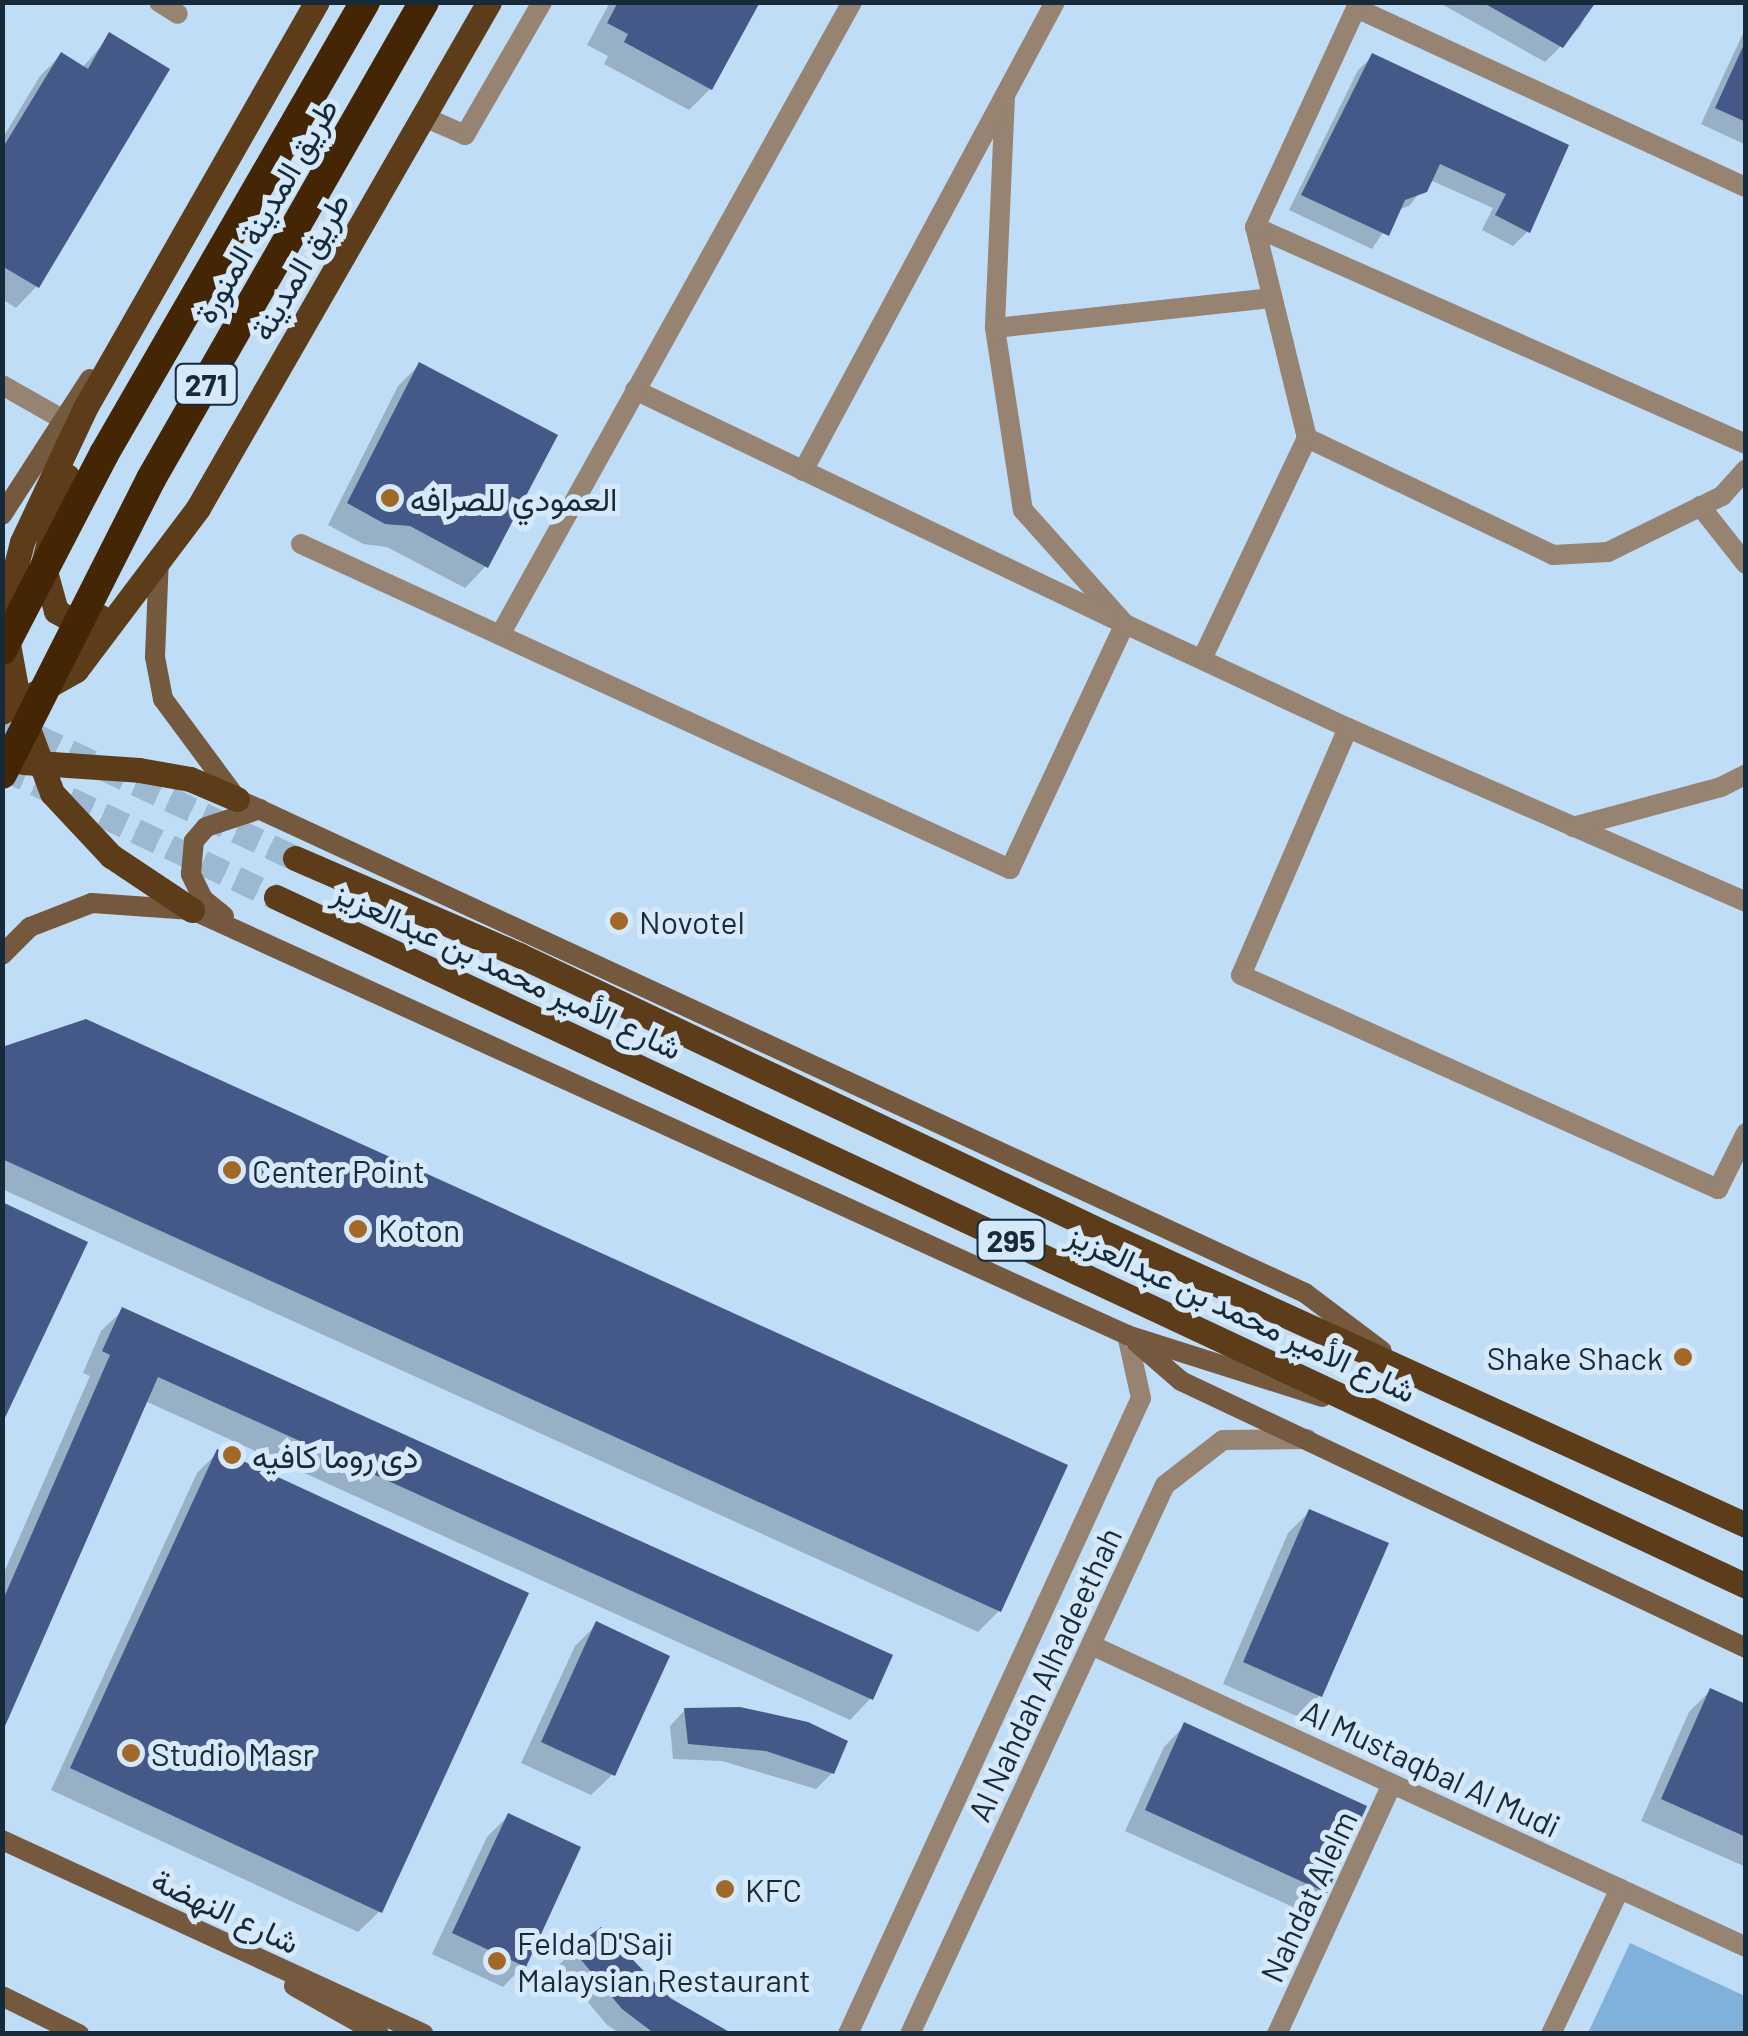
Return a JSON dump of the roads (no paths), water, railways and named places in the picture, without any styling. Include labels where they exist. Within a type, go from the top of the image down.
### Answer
[{"type":"highway","name":"طريق المدينة المنورة","points":[[2,650],[104,454],[365,2]]},
{"type":"highway","name":"طريق المدينة المنورة","points":[[2,774],[151,479],[424,2]]},
{"type":"main road","points":[[2,514],[73,414],[154,287],[317,2]]},
{"type":"main road","name":"طريق المدينة","points":[[159,556],[198,508],[489,2]]},
{"type":"main road","points":[[73,414],[42,564],[56,610],[70,619],[102,615],[159,556]]},
{"type":"main road","points":[[73,414],[22,542],[3,617],[11,708],[52,793],[110,856],[192,910],[1128,1335],[1387,1415]]},
{"type":"main road","points":[[11,708],[76,670],[159,556]]},
{"type":"main road","points":[[159,556],[156,657],[163,699],[248,804]]},
{"type":"main road","points":[[2,763],[100,763],[190,779],[248,804],[1305,1293],[1408,1371]]},
{"type":"main road","points":[[245,934],[204,899],[191,874],[194,842],[206,826],[248,804]]},
{"type":"main road","name":"شارع الأمير محمد بن عبدالعزيز","points":[[295,858],[519,955],[1746,1525]]},
{"type":"main road","name":"شارع الأمير محمد بن عبدالعزيز","points":[[276,896],[1746,1586]]},
{"type":"main road","points":[[2,955],[30,927],[92,903],[192,910]]},
{"type":"main road","points":[[1128,1335],[1181,1381],[1746,1648]]},
{"type":"main road","name":"شارع النهضة","points":[[2,1842],[424,2034]]},
{"type":"main road","points":[[229,1945],[379,2034]]},
{"type":"main road","points":[[2,1996],[79,2034]]},
{"type":"street","points":[[158,2],[178,14]]},
{"type":"street","points":[[422,116],[465,135],[542,2]]},
{"type":"street","points":[[500,635],[852,2]]},
{"type":"street","points":[[804,470],[1055,2]]},
{"type":"street","points":[[1203,657],[1307,438],[1254,227],[1357,5],[1746,187]]},
{"type":"street","points":[[1005,96],[994,328],[1023,510],[1125,624]]},
{"type":"street","points":[[1254,227],[1746,444]]},
{"type":"street","points":[[994,328],[1272,298]]},
{"type":"street","points":[[2,386],[73,414]]},
{"type":"street","points":[[635,390],[1348,728],[1746,902]]},
{"type":"street","points":[[1307,438],[1553,554],[1608,552],[1722,496],[1746,469]]},
{"type":"street","points":[[1700,506],[1746,564]]},
{"type":"street","points":[[301,544],[1010,869],[1125,624]]},
{"type":"street","points":[[1348,728],[1241,975],[1718,1189],[1746,1133]]},
{"type":"street","points":[[1573,827],[1746,774]]},
{"type":"street","name":"Al Nahdah Alhadeethah","points":[[848,2034],[1140,1398],[1128,1335]]},
{"type":"street","name":"Al Nahdah Alhadeethah","points":[[910,2034],[1165,1485],[1223,1440],[1310,1439]]},
{"type":"street","name":"Al Mustaqbal Al Mudi","points":[[1091,1644],[1746,1947]]},
{"type":"street","name":"Nahdat Alelm","points":[[1278,2034],[1392,1784]]},
{"type":"street","points":[[1551,2034],[1620,1889]]},
{"type":"tunnel","points":[[2,720],[295,858]]},
{"type":"tunnel","points":[[2,767],[276,897]]},
{"type":"place","name":"العمودي للصرافه","points":[[390,498]]},
{"type":"place","name":"Novotel","points":[[619,921]]},
{"type":"place","name":"Center Point","points":[[232,1170]]},
{"type":"place","name":"Koton","points":[[358,1229]]},
{"type":"place","name":"Shake Shack","points":[[1683,1357]]},
{"type":"place","name":"دى روما كافيه","points":[[232,1455]]},
{"type":"place","name":"Studio Masr","points":[[131,1753]]},
{"type":"place","name":"KFC","points":[[725,1889]]},
{"type":"place","name":"Felda D'Saji Malaysian Restaurant","points":[[497,1961]]}]
